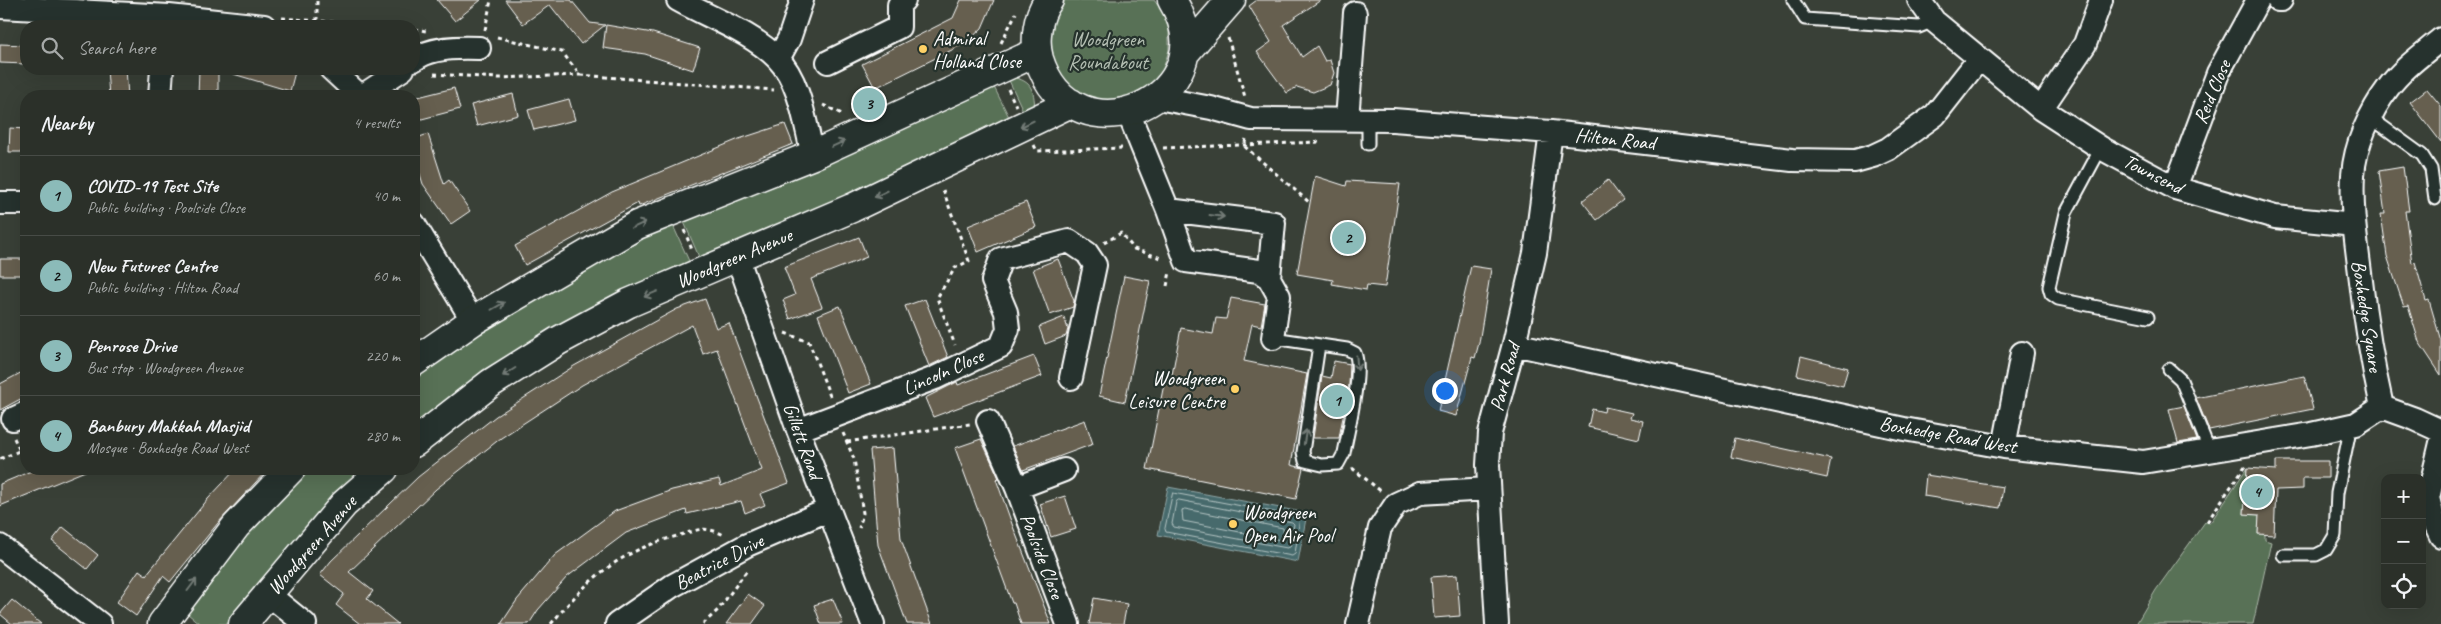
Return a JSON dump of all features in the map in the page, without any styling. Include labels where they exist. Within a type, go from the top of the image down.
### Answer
[{"type":"street","points":[[678,0],[753,40],[778,59],[791,79],[796,92],[813,155]]},
{"type":"street","points":[[778,59],[790,39],[802,0]]},
{"type":"street","points":[[828,62],[899,27],[899,5],[904,0]]},
{"type":"street","points":[[1172,0],[1179,11],[1185,32],[1172,77]]},
{"type":"street","points":[[1047,1],[1037,27],[1037,52],[1043,72],[1055,90],[1071,103],[1089,111],[1109,114],[1128,112],[1144,107],[1172,77],[1231,0]]},
{"type":"street","name":"Townsend","points":[[1919,0],[1934,21],[2042,109],[2101,148],[2175,188],[2275,217],[2354,225]]},
{"type":"street","points":[[2042,109],[2085,44],[2100,0]]},
{"type":"street","name":"Reid Close","points":[[2175,188],[2218,73],[2258,0]]},
{"type":"street","points":[[0,7],[157,20]]},
{"type":"street","points":[[1354,13],[1357,120]]},
{"type":"street","name":"Boxhedge Square","points":[[2382,407],[2367,335],[2354,225],[2353,173],[2361,140],[2388,87],[2406,68],[2441,39]]},
{"type":"street","points":[[420,55],[484,40]]},
{"type":"street","points":[[420,358],[473,321],[637,225],[813,155],[1037,52]]},
{"type":"street","name":"Hilton Road","points":[[1172,77],[1211,108],[1251,119],[1357,120],[1551,132],[1792,160],[1855,161],[1888,149],[1935,114],[1979,59]]},
{"type":"street","points":[[160,90],[162,75]]},
{"type":"street","points":[[338,75],[354,90]]},
{"type":"street","points":[[370,90],[393,75]]},
{"type":"street","name":"Woodgreen Avenue","points":[[420,437],[491,383],[558,341],[628,303],[852,208],[1071,103]]},
{"type":"street","points":[[1128,112],[1186,260],[1258,271],[1269,278],[1279,296],[1273,338]]},
{"type":"street","name":"Park Road","points":[[1497,624],[1490,489],[1490,433],[1514,344],[1535,253],[1551,132]]},
{"type":"street","points":[[0,203],[20,203]]},
{"type":"street","points":[[1168,210],[1274,223],[1269,278]]},
{"type":"street","points":[[420,234],[473,321]]},
{"type":"street","name":"Lincoln Close","points":[[798,430],[935,378],[1001,346],[1008,329],[1006,312],[993,282],[1001,259],[1069,241],[1087,253]]},
{"type":"street","points":[[1071,378],[1095,265],[1087,253]]},
{"type":"street","name":"Gillett Road","points":[[737,256],[798,430],[873,624]]},
{"type":"street","name":"Boxhedge Road West","points":[[1514,344],[1904,429],[2004,447],[2143,462],[2210,452],[2351,425],[2382,407]]},
{"type":"street","points":[[2004,447],[2022,353]]},
{"type":"street","points":[[2382,407],[2415,419],[2441,432]]},
{"type":"street","name":"Poolside Close","points":[[988,421],[1017,488],[1068,624]]},
{"type":"street","points":[[2441,443],[2428,498],[2434,521],[2441,536]]},
{"type":"street","name":"Poolside Close","points":[[1017,488],[1064,470]]},
{"type":"street","points":[[162,624],[236,526],[285,475]]},
{"type":"street","name":"Woodgreen Avenue","points":[[243,624],[344,504],[377,475]]},
{"type":"street","points":[[1358,624],[1380,528],[1396,504],[1420,493],[1490,489]]},
{"type":"street","name":"Beatrice Drive","points":[[617,624],[672,586],[747,545],[828,510]]},
{"type":"street","points":[[0,546],[100,624]]},
{"type":"street","points":[[268,594],[305,624]]},
{"type":"lane","points":[[1793,0],[1805,19],[1919,27],[1934,21]]},
{"type":"lane","points":[[2371,118],[2422,155],[2431,169],[2435,199]]},
{"type":"lane","points":[[1357,120],[1368,144]]},
{"type":"lane","points":[[2101,148],[2066,213],[2049,287],[2051,294],[2058,299],[2148,317]]},
{"type":"lane","points":[[1273,338],[1347,349],[1355,352],[1358,360],[1342,460],[1332,465],[1305,461],[1303,452],[1319,345]]},
{"type":"lane","points":[[2168,369],[2181,380],[2210,452]]},
{"type":"lane","points":[[2283,555],[2316,555],[2326,550],[2335,535],[2337,493],[2351,425]]},
{"type":"path","points":[[317,0],[317,20]]},
{"type":"path","points":[[491,0],[484,40],[562,52],[580,75]]},
{"type":"path","points":[[997,51],[1018,8]]},
{"type":"path","points":[[420,30],[431,31]]},
{"type":"path","points":[[420,69],[499,78],[580,75],[796,92],[872,128]]},
{"type":"path","points":[[934,168],[969,261],[955,268],[937,298],[962,365]]},
{"type":"path","points":[[683,229],[703,272]]},
{"type":"path","points":[[1087,253],[1121,233],[1134,249],[1163,259],[1172,258]]},
{"type":"path","points":[[762,330],[779,331],[808,342],[854,459],[864,513],[858,531]]},
{"type":"path","points":[[847,442],[988,421]]},
{"type":"path","points":[[2207,522],[2260,443]]},
{"type":"path","points":[[0,459],[20,451]]},
{"type":"path","points":[[1342,460],[1396,504]]},
{"type":"path","points":[[551,624],[579,590],[630,553],[653,542],[708,528],[747,545],[755,560],[718,610],[703,624]]},
{"type":"green space","name":"Woodgreen Roundabout","points":[[1062,0],[1154,0],[1162,11],[1169,30],[1169,50],[1163,69],[1152,84],[1136,96],[1117,102],[1079,95],[1052,68],[1047,31]]},
{"type":"green space","points":[[1007,76],[1026,82],[1032,90],[1035,110],[1026,117]]},
{"type":"green space","points":[[994,87],[1013,125],[868,193],[699,257],[681,215]]},
{"type":"green space","points":[[671,221],[689,261],[549,333],[420,426],[420,367]]},
{"type":"green space","points":[[2247,468],[2244,514],[2259,515],[2258,534],[2265,534],[2265,540],[2271,542],[2253,624],[2136,624],[2156,590],[2205,522],[2210,523]]},
{"type":"green space","points":[[299,475],[365,475],[230,624],[200,624],[182,609]]},
{"type":"water","name":"Woodgreen Open Air Pool","points":[[1168,487],[1307,513],[1298,562],[1158,535]]},
{"type":"building","points":[[437,0],[481,0],[455,21]]},
{"type":"building","points":[[505,0],[571,0],[590,23],[605,25],[581,44],[550,5],[523,24]]},
{"type":"building","name":"Admiral Holland Close","points":[[961,0],[994,0],[982,28],[966,43],[875,88],[862,64],[953,18]]},
{"type":"building","points":[[1257,0],[1321,0],[1283,25],[1302,57],[1317,46],[1325,61],[1330,60],[1334,73],[1330,85],[1313,92],[1297,87],[1287,93],[1257,52],[1271,42],[1249,6]]},
{"type":"building","points":[[606,25],[653,33],[700,48],[693,70],[645,54],[603,48]]},
{"type":"building","points":[[0,44],[20,45],[20,64],[0,63]]},
{"type":"building","points":[[107,75],[126,75],[128,90],[109,90]]},
{"type":"building","points":[[199,75],[218,75],[218,90],[198,90]]},
{"type":"building","points":[[237,75],[294,75],[290,90]]},
{"type":"building","points":[[454,88],[460,109],[420,119],[420,96]]},
{"type":"building","points":[[2427,89],[2441,106],[2441,142],[2410,102]]},
{"type":"building","points":[[513,94],[518,115],[477,126],[471,105]]},
{"type":"building","points":[[569,99],[575,120],[534,130],[528,110]]},
{"type":"building","points":[[785,124],[793,144],[639,206],[638,203],[525,265],[515,246],[612,192],[739,139]]},
{"type":"building","points":[[10,128],[20,129],[20,152],[9,152]]},
{"type":"building","points":[[428,134],[444,184],[449,180],[470,211],[451,224],[423,184],[420,174],[420,137]]},
{"type":"building","points":[[2403,167],[2409,211],[2405,211],[2412,263],[2415,262],[2426,301],[2429,300],[2441,341],[2441,375],[2419,342],[2408,306],[2404,307],[2387,256],[2381,214],[2385,214],[2379,171]]},
{"type":"building","points":[[1315,176],[1346,186],[1347,181],[1400,184],[1385,287],[1367,285],[1366,290],[1332,284],[1333,280],[1297,274]]},
{"type":"building","points":[[1608,180],[1623,200],[1597,220],[1582,201]]},
{"type":"building","points":[[1026,202],[1036,227],[978,252],[968,226]]},
{"type":"building","points":[[859,237],[867,257],[811,279],[822,307],[790,319],[783,300],[795,295],[784,267]]},
{"type":"building","points":[[0,259],[20,259],[20,275],[0,275]]},
{"type":"building","points":[[1058,259],[1074,301],[1073,307],[1050,315],[1033,269]]},
{"type":"building","points":[[1471,266],[1491,269],[1479,343],[1475,358],[1472,357],[1456,416],[1438,411]]},
{"type":"building","points":[[1124,276],[1150,281],[1125,402],[1099,396]]},
{"type":"building","name":"Woodgreen Leisure Centre","points":[[1231,298],[1265,304],[1261,326],[1252,324],[1244,361],[1307,374],[1291,465],[1303,468],[1296,499],[1147,469],[1166,374],[1172,375],[1181,328],[1213,334],[1216,318],[1226,319]]},
{"type":"building","points":[[705,299],[716,328],[729,323],[789,483],[760,494],[765,505],[745,513],[741,501],[687,514],[686,510],[626,533],[567,577],[538,610],[529,624],[501,624],[517,600],[555,555],[615,511],[672,490],[719,479],[721,486],[762,470],[717,349],[703,354],[692,325],[582,385],[501,438],[436,489],[349,572],[373,591],[367,599],[398,624],[360,624],[336,605],[344,594],[320,575],[331,561],[418,477],[496,416],[574,366],[677,309]]},
{"type":"building","points":[[925,299],[948,357],[929,366],[905,306]]},
{"type":"building","points":[[840,306],[871,384],[848,393],[818,315]]},
{"type":"building","points":[[1064,317],[1068,329],[1066,336],[1045,344],[1039,327]]},
{"type":"building","points":[[1034,356],[1042,376],[933,417],[925,398],[957,382],[958,385]]},
{"type":"building","points":[[1801,356],[1848,368],[1843,386],[1797,375]]},
{"type":"building","points":[[1334,361],[1350,364],[1349,385],[1339,438],[1313,438],[1322,376],[1331,378]]},
{"type":"building","points":[[20,373],[20,399],[0,410],[0,384]]},
{"type":"building","points":[[2304,376],[2313,409],[2209,430],[2196,398]]},
{"type":"building","points":[[2184,406],[2197,440],[2178,443],[2169,409]]},
{"type":"building","points":[[1605,407],[1632,413],[1630,418],[1643,421],[1639,439],[1588,427],[1592,409],[1604,412]]},
{"type":"building","points":[[1085,420],[1093,444],[1023,470],[1013,446]]},
{"type":"building","points":[[1735,438],[1831,459],[1827,478],[1731,457]]},
{"type":"building","points":[[981,439],[999,478],[996,479],[1012,524],[1051,624],[1021,624],[1014,603],[1012,603],[955,448]]},
{"type":"building","points":[[893,448],[901,539],[932,624],[907,624],[878,545],[870,450]]},
{"type":"building","points":[[2276,461],[2328,461],[2328,478],[2303,478],[2303,489],[2276,490],[2274,535],[2258,534],[2259,515],[2244,514],[2247,468],[2276,470]]},
{"type":"building","points":[[22,475],[75,475],[0,506],[0,484]]},
{"type":"building","points":[[230,475],[262,475],[218,523],[170,582],[163,576],[136,616],[117,602],[139,570],[146,575],[208,499]]},
{"type":"building","points":[[1926,475],[2003,487],[2000,508],[1924,496]]},
{"type":"building","points":[[1065,496],[1076,529],[1051,537],[1040,504]]},
{"type":"building","points":[[63,527],[98,555],[87,569],[52,541]]},
{"type":"building","points":[[1457,575],[1460,616],[1434,618],[1431,577]]},
{"type":"building","points":[[748,594],[765,606],[752,624],[726,624]]},
{"type":"building","points":[[1094,598],[1127,604],[1123,624],[1089,624]]},
{"type":"building","points":[[833,599],[843,624],[821,624],[814,605]]},
{"type":"building","points":[[12,600],[41,624],[12,624],[0,614]]},
{"type":"place","name":"Admiral Holland Close","points":[[923,49]]},
{"type":"place","name":"Penrose Drive","points":[[869,104]]},
{"type":"place","name":"New Futures Centre","points":[[1348,238]]},
{"type":"place","name":"Woodgreen Leisure Centre","points":[[1235,389]]},
{"type":"place","name":"COVID-19 Test Site","points":[[1337,401]]},
{"type":"place","name":"Banbury Makkah Masjid","points":[[2257,492]]},
{"type":"place","name":"Woodgreen Open Air Pool","points":[[1233,524]]}]
